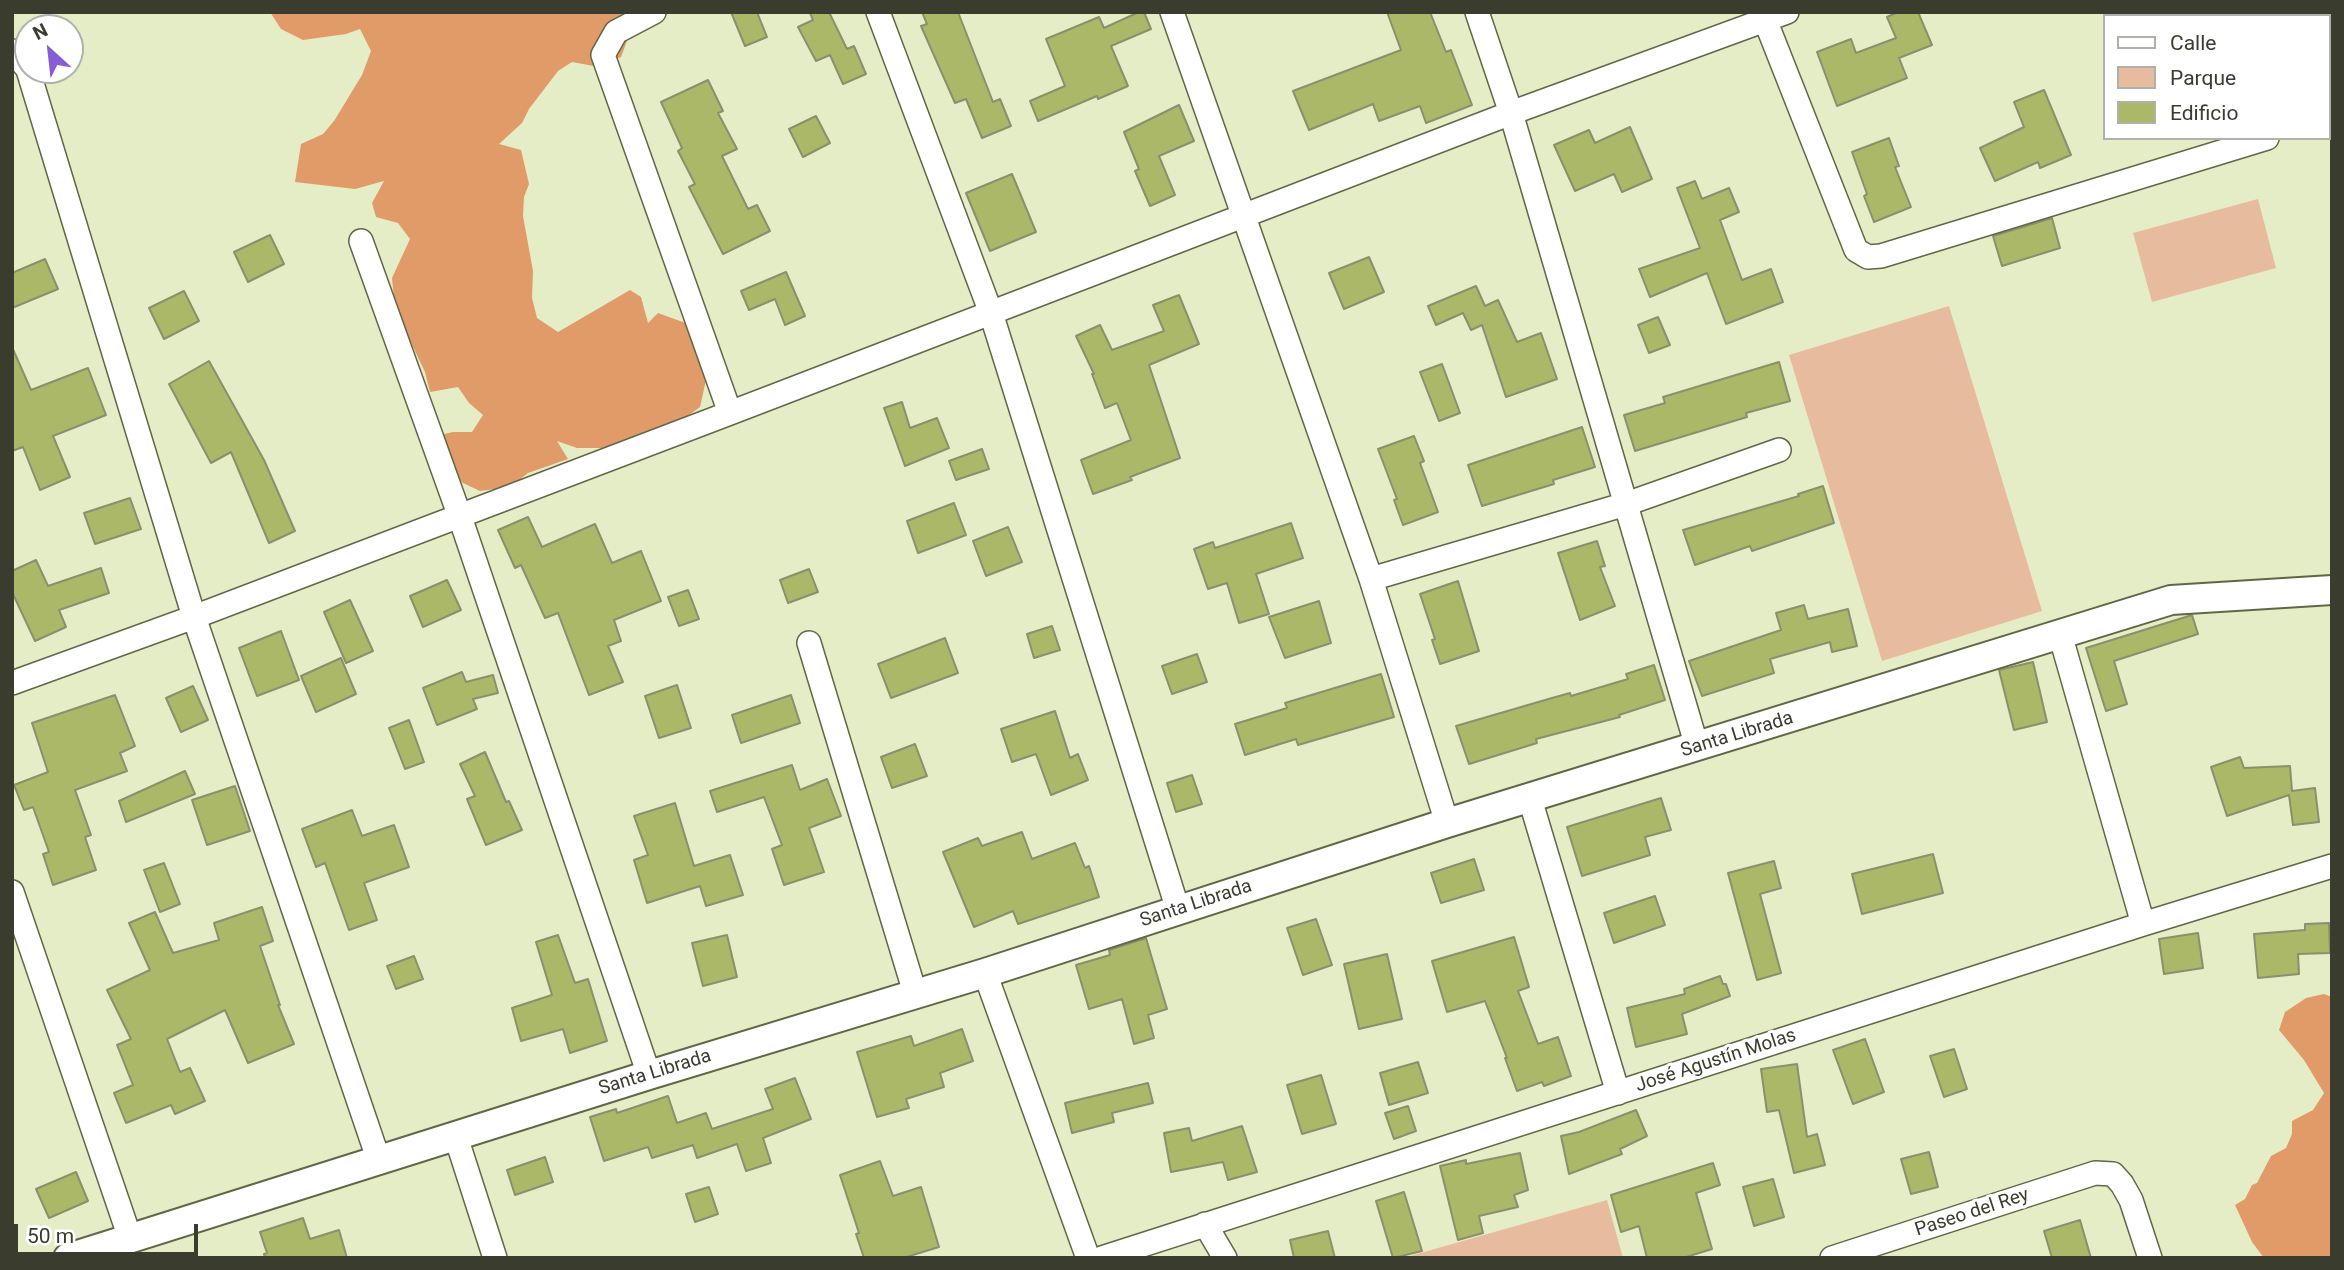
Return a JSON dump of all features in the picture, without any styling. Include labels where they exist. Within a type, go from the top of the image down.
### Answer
[{"type":"street","points":[[654,12],[616,32],[603,55],[730,413]]},
{"type":"street","points":[[878,12],[990,313],[1178,910]]},
{"type":"street","points":[[1171,12],[1371,579],[1447,823]]},
{"type":"street","points":[[1478,12],[1511,113],[1697,747]]},
{"type":"street","points":[[12,683],[194,617],[730,413],[1763,16],[1787,12]]},
{"type":"street","points":[[1763,16],[1856,250],[1868,257],[1881,256],[2260,140]]},
{"type":"street","points":[[33,84],[194,617],[379,1161]]},
{"type":"street","points":[[361,241],[459,514],[649,1074]]},
{"type":"street","points":[[1371,579],[1626,503],[1779,450]]},
{"type":"street","name":"Santa Librada","points":[[68,1258],[649,1074],[985,973],[1447,823],[2171,600],[2332,590]]},
{"type":"street","points":[[2060,634],[2143,924]]},
{"type":"street","points":[[809,643],[915,993]]},
{"type":"street","points":[[1530,799],[1618,1093]]},
{"type":"street","name":"José Agustín Molas","points":[[1102,1258],[2143,924],[2332,866]]},
{"type":"street","points":[[12,892],[130,1238]]},
{"type":"street","points":[[985,973],[1088,1258]]},
{"type":"street","points":[[456,1136],[495,1258]]},
{"type":"street","name":"Paseo del Rey","points":[[1832,1258],[1879,1251],[2095,1173],[2113,1174],[2131,1200],[2150,1258]]},
{"type":"street","points":[[1205,1224],[1225,1258]]},
{"type":"green space","points":[[2258,199],[2276,268],[2152,302],[2133,233]]},
{"type":"green space","points":[[1949,306],[2042,611],[1882,661],[1789,355]]},
{"type":"green space","points":[[1607,1200],[1623,1258],[1403,1258]]},
{"type":"shaded area","points":[[270,12],[638,12],[621,57],[599,67],[572,62],[558,71],[529,109],[522,123],[499,144],[521,150],[529,184],[524,197],[523,216],[533,271],[532,298],[537,318],[558,332],[630,290],[641,297],[648,323],[658,313],[705,330],[708,371],[700,407],[667,431],[618,448],[577,448],[557,441],[568,459],[528,473],[510,487],[480,491],[463,483],[440,461],[436,436],[472,432],[483,415],[469,403],[458,387],[430,392],[425,372],[395,309],[392,278],[410,239],[398,223],[376,217],[372,203],[384,181],[355,189],[295,182],[301,144],[323,134],[334,121],[362,75],[371,51],[360,29],[346,34],[303,40],[281,29]]},
{"type":"shaded area","points":[[2324,994],[2332,997],[2332,1258],[2264,1258],[2252,1242],[2235,1205],[2245,1199],[2252,1185],[2257,1183],[2271,1156],[2286,1148],[2292,1134],[2292,1121],[2313,1110],[2324,1093],[2304,1060],[2279,1030],[2285,1012],[2306,998]]},
{"type":"building","points":[[731,12],[757,12],[767,37],[745,46]]},
{"type":"building","points":[[829,12],[847,49],[854,46],[866,74],[843,84],[830,55],[816,61],[798,27],[813,20],[810,13]]},
{"type":"building","points":[[922,12],[958,12],[993,102],[1000,99],[1011,126],[982,138],[966,99],[955,103],[921,26],[927,24]]},
{"type":"building","points":[[1144,12],[1151,29],[1111,46],[1128,86],[1038,121],[1030,101],[1065,86],[1046,39],[1099,17],[1104,28]]},
{"type":"building","points":[[1387,12],[1430,12],[1446,52],[1451,50],[1472,105],[1426,123],[1420,106],[1379,121],[1373,104],[1309,130],[1293,91],[1401,50]]},
{"type":"building","points":[[1898,12],[1918,12],[1932,45],[1899,58],[1907,78],[1837,106],[1817,52],[1851,39],[1856,53],[1896,38],[1887,17]]},
{"type":"building","points":[[708,80],[723,111],[718,113],[737,149],[722,156],[748,209],[757,205],[770,231],[723,254],[689,187],[695,184],[678,151],[682,148],[661,102]]},
{"type":"building","points":[[2044,90],[2071,155],[2040,168],[2038,162],[1995,181],[1980,148],[2024,127],[2014,102]]},
{"type":"building","points":[[1179,105],[1194,141],[1159,156],[1175,195],[1150,206],[1135,171],[1139,169],[1124,132]]},
{"type":"building","points":[[816,116],[830,143],[803,157],[789,129]]},
{"type":"building","points":[[1630,127],[1652,179],[1622,192],[1614,174],[1575,191],[1554,145],[1589,130],[1595,143]]},
{"type":"building","points":[[1889,138],[1899,166],[1895,167],[1911,207],[1874,222],[1852,152]]},
{"type":"building","points":[[1012,174],[1036,232],[990,251],[966,193]]},
{"type":"building","points":[[1695,181],[1702,199],[1729,188],[1739,212],[1720,220],[1742,280],[1771,269],[1783,302],[1726,324],[1707,273],[1650,297],[1639,269],[1700,248],[1677,188]]},
{"type":"building","points":[[2052,218],[2060,248],[2002,266],[1993,236]]},
{"type":"building","points":[[270,235],[284,264],[248,282],[234,252]]},
{"type":"building","points":[[1369,257],[1384,292],[1344,309],[1329,273]]},
{"type":"building","points":[[45,259],[58,289],[12,308],[12,273]]},
{"type":"building","points":[[786,272],[805,316],[785,325],[775,299],[749,310],[741,291]]},
{"type":"building","points":[[1476,286],[1485,306],[1498,300],[1517,342],[1541,333],[1557,379],[1506,397],[1482,325],[1471,330],[1463,313],[1436,325],[1428,306]]},
{"type":"building","points":[[184,291],[199,321],[164,339],[149,308]]},
{"type":"building","points":[[1179,295],[1199,344],[1149,365],[1180,458],[1093,494],[1081,460],[1131,440],[1117,403],[1105,408],[1094,374],[1076,336],[1100,325],[1112,350],[1164,331],[1153,305]]},
{"type":"building","points":[[1658,317],[1670,345],[1649,353],[1638,325]]},
{"type":"building","points":[[12,347],[31,390],[88,368],[106,415],[53,436],[70,477],[40,490],[23,447],[12,451]]},
{"type":"building","points":[[209,361],[264,460],[295,531],[269,543],[231,452],[211,463],[169,384]]},
{"type":"building","points":[[1779,362],[1790,401],[1635,451],[1624,415],[1665,403],[1663,397]]},
{"type":"building","points":[[1442,364],[1460,413],[1439,421],[1420,372]]},
{"type":"building","points":[[902,402],[910,428],[937,418],[949,448],[905,466],[884,408]]},
{"type":"building","points":[[1582,427],[1595,467],[1553,480],[1554,484],[1482,506],[1468,465]]},
{"type":"building","points":[[1414,436],[1424,461],[1420,463],[1438,512],[1403,525],[1394,500],[1397,499],[1378,449]]},
{"type":"building","points":[[982,449],[989,469],[956,480],[949,461]]},
{"type":"building","points":[[1823,486],[1834,523],[1752,551],[1750,546],[1695,565],[1683,530],[1799,496],[1798,494]]},
{"type":"building","points":[[130,498],[141,529],[95,544],[84,513]]},
{"type":"building","points":[[954,503],[966,535],[918,553],[907,521]]},
{"type":"building","points":[[528,517],[542,547],[595,524],[612,563],[641,551],[661,601],[614,620],[621,641],[608,646],[623,682],[589,695],[558,613],[545,618],[521,565],[515,568],[498,530]]},
{"type":"building","points":[[1291,523],[1303,558],[1256,574],[1269,614],[1239,623],[1227,583],[1208,589],[1194,549],[1213,542],[1215,548]]},
{"type":"building","points":[[1008,527],[1022,562],[986,576],[973,541]]},
{"type":"building","points":[[1597,541],[1605,566],[1600,567],[1615,606],[1580,620],[1558,553]]},
{"type":"building","points":[[36,560],[48,586],[101,568],[109,593],[59,610],[66,627],[35,641],[12,592],[12,571]]},
{"type":"building","points":[[809,569],[818,592],[788,603],[780,580]]},
{"type":"building","points":[[447,580],[461,610],[423,627],[410,596]]},
{"type":"building","points":[[1458,581],[1479,651],[1440,664],[1420,594]]},
{"type":"building","points":[[688,590],[699,619],[679,626],[668,597]]},
{"type":"building","points":[[350,600],[373,651],[346,663],[324,612]]},
{"type":"building","points":[[1319,601],[1331,643],[1285,658],[1269,617]]},
{"type":"building","points":[[1804,605],[1808,619],[1848,609],[1857,646],[1832,652],[1830,642],[1770,659],[1774,673],[1702,696],[1689,661],[1781,630],[1776,613]]},
{"type":"building","points":[[2192,615],[2198,634],[2114,661],[2127,704],[2106,711],[2086,648]]},
{"type":"building","points":[[1052,626],[1060,650],[1034,658],[1027,634]]},
{"type":"building","points":[[281,631],[299,680],[257,696],[239,648]]},
{"type":"building","points":[[945,638],[958,673],[891,698],[878,664]]},
{"type":"building","points":[[1197,654],[1207,682],[1172,694],[1162,666]]},
{"type":"building","points":[[341,658],[356,694],[316,712],[301,676]]},
{"type":"building","points":[[2033,662],[2047,722],[2014,730],[1999,670]]},
{"type":"building","points":[[1654,665],[1665,700],[1619,715],[1620,717],[1536,739],[1537,743],[1469,764],[1456,726],[1628,679],[1626,674]]},
{"type":"building","points":[[462,672],[466,682],[493,675],[498,693],[473,699],[477,709],[437,725],[423,688]]},
{"type":"building","points":[[1381,674],[1394,717],[1298,745],[1296,739],[1245,755],[1235,724],[1287,708],[1285,703]]},
{"type":"building","points":[[677,685],[691,728],[659,738],[645,696]]},
{"type":"building","points":[[193,686],[208,720],[181,732],[166,698]]},
{"type":"building","points":[[115,695],[135,746],[120,753],[127,771],[75,790],[91,835],[85,837],[96,870],[53,885],[43,854],[49,852],[33,807],[24,810],[14,785],[48,772],[32,723]]},
{"type":"building","points":[[791,695],[800,723],[741,743],[732,715]]},
{"type":"building","points":[[1055,711],[1070,758],[1078,754],[1088,780],[1051,795],[1036,754],[1012,762],[1001,729]]},
{"type":"building","points":[[409,720],[424,762],[405,769],[389,728]]},
{"type":"building","points":[[915,744],[927,776],[892,788],[881,757]]},
{"type":"building","points":[[485,752],[506,802],[509,801],[522,830],[486,845],[467,799],[475,796],[460,764]]},
{"type":"building","points":[[2240,757],[2244,768],[2290,766],[2292,791],[2315,788],[2319,822],[2293,825],[2289,795],[2227,816],[2211,767]]},
{"type":"building","points":[[792,765],[800,790],[827,779],[841,816],[809,828],[824,872],[784,885],[772,849],[782,845],[764,797],[717,812],[710,791]]},
{"type":"building","points":[[185,771],[195,794],[126,822],[119,801]]},
{"type":"building","points":[[1192,775],[1202,804],[1176,812],[1167,783]]},
{"type":"building","points":[[235,786],[250,831],[207,845],[192,800]]},
{"type":"building","points":[[1661,798],[1671,830],[1645,837],[1650,855],[1582,876],[1567,827]]},
{"type":"building","points":[[675,803],[694,866],[730,855],[743,895],[706,906],[700,886],[647,903],[634,860],[648,855],[634,816]]},
{"type":"building","points":[[352,810],[362,836],[394,825],[409,867],[364,883],[377,920],[349,930],[325,863],[316,867],[302,829]]},
{"type":"building","points":[[1022,832],[1032,859],[1075,843],[1085,868],[1089,866],[1099,897],[1018,924],[1013,911],[974,927],[943,852],[978,838],[982,846]]},
{"type":"building","points":[[1933,854],[1943,893],[1862,914],[1852,874]]},
{"type":"building","points":[[1474,859],[1484,890],[1441,903],[1431,873]]},
{"type":"building","points":[[1774,861],[1781,888],[1760,894],[1781,973],[1757,980],[1728,873]]},
{"type":"building","points":[[164,863],[180,904],[160,912],[144,870]]},
{"type":"building","points":[[1655,896],[1665,925],[1614,943],[1604,913]]},
{"type":"building","points":[[262,907],[273,941],[260,946],[278,1005],[294,1044],[248,1063],[225,1010],[167,1039],[180,1072],[190,1068],[205,1101],[175,1114],[171,1105],[126,1123],[114,1093],[133,1085],[117,1045],[131,1039],[107,990],[150,970],[129,923],[155,912],[173,953],[219,940],[214,923]]},
{"type":"building","points":[[1316,919],[1332,965],[1303,975],[1287,928]]},
{"type":"building","points":[[2329,923],[2330,953],[2298,954],[2299,974],[2258,978],[2254,934],[2305,930],[2305,924]]},
{"type":"building","points":[[2198,933],[2203,968],[2164,974],[2159,939]]},
{"type":"building","points":[[558,935],[575,983],[588,979],[607,1041],[570,1053],[563,1029],[521,1041],[512,1008],[552,995],[536,942]]},
{"type":"building","points":[[727,935],[737,977],[703,986],[692,943]]},
{"type":"building","points":[[1514,937],[1529,987],[1518,991],[1538,1044],[1558,1037],[1571,1076],[1544,1086],[1542,1082],[1517,1091],[1485,1001],[1447,1012],[1432,961]]},
{"type":"building","points":[[1146,938],[1167,1009],[1148,1015],[1154,1038],[1134,1044],[1122,999],[1089,1009],[1076,965],[1110,955],[1109,950]]},
{"type":"building","points":[[1387,954],[1402,1019],[1359,1029],[1344,964]]},
{"type":"building","points":[[414,956],[423,979],[396,989],[387,966]]},
{"type":"building","points":[[1720,976],[1730,996],[1682,1014],[1687,1034],[1636,1047],[1627,1008],[1685,994],[1684,989]]},
{"type":"building","points":[[962,1029],[973,1061],[940,1073],[944,1087],[906,1099],[909,1108],[877,1117],[857,1052],[911,1036],[914,1046]]},
{"type":"building","points":[[1865,1039],[1884,1092],[1853,1104],[1833,1050]]},
{"type":"building","points":[[1954,1049],[1967,1089],[1944,1097],[1930,1056]]},
{"type":"building","points":[[1418,1062],[1428,1093],[1389,1105],[1380,1073]]},
{"type":"building","points":[[1797,1064],[1807,1137],[1817,1134],[1825,1165],[1794,1173],[1779,1110],[1767,1112],[1761,1069]]},
{"type":"building","points":[[1321,1075],[1336,1124],[1302,1134],[1287,1085]]},
{"type":"building","points":[[795,1078],[811,1119],[763,1138],[771,1163],[746,1171],[737,1144],[697,1158],[693,1145],[652,1158],[648,1147],[604,1161],[590,1117],[616,1109],[617,1113],[668,1096],[677,1123],[706,1113],[712,1129],[773,1109],[765,1089]]},
{"type":"building","points":[[1148,1083],[1153,1103],[1112,1113],[1114,1122],[1072,1133],[1065,1103]]},
{"type":"building","points":[[1408,1106],[1416,1131],[1394,1139],[1385,1113]]},
{"type":"building","points":[[1636,1110],[1647,1136],[1620,1149],[1622,1154],[1569,1174],[1561,1136],[1579,1132]]},
{"type":"building","points":[[1242,1126],[1257,1172],[1228,1180],[1223,1162],[1171,1172],[1164,1133],[1189,1128],[1192,1141]]},
{"type":"building","points":[[1929,1152],[1938,1187],[1911,1194],[1901,1159]]},
{"type":"building","points":[[1520,1153],[1528,1190],[1514,1195],[1518,1207],[1479,1216],[1483,1233],[1458,1240],[1440,1166],[1466,1160],[1466,1164]]},
{"type":"building","points":[[545,1157],[553,1182],[515,1195],[507,1170]]},
{"type":"building","points":[[880,1161],[893,1196],[921,1187],[939,1247],[903,1258],[864,1258],[856,1234],[859,1233],[840,1175]]},
{"type":"building","points":[[1713,1163],[1720,1185],[1696,1193],[1712,1249],[1683,1258],[1647,1258],[1639,1226],[1621,1232],[1611,1195]]},
{"type":"building","points":[[76,1172],[88,1201],[49,1218],[36,1189]]},
{"type":"building","points":[[1773,1179],[1784,1217],[1754,1226],[1743,1187]]},
{"type":"building","points":[[709,1187],[718,1214],[695,1222],[686,1194]]},
{"type":"building","points":[[1404,1192],[1422,1251],[1393,1258],[1376,1201]]},
{"type":"building","points":[[303,1218],[310,1239],[339,1230],[347,1258],[265,1258],[264,1254],[267,1253],[260,1232]]},
{"type":"building","points":[[2080,1220],[2091,1258],[2052,1258],[2044,1231]]},
{"type":"building","points":[[1328,1231],[1335,1258],[1294,1258],[1290,1240]]}]
